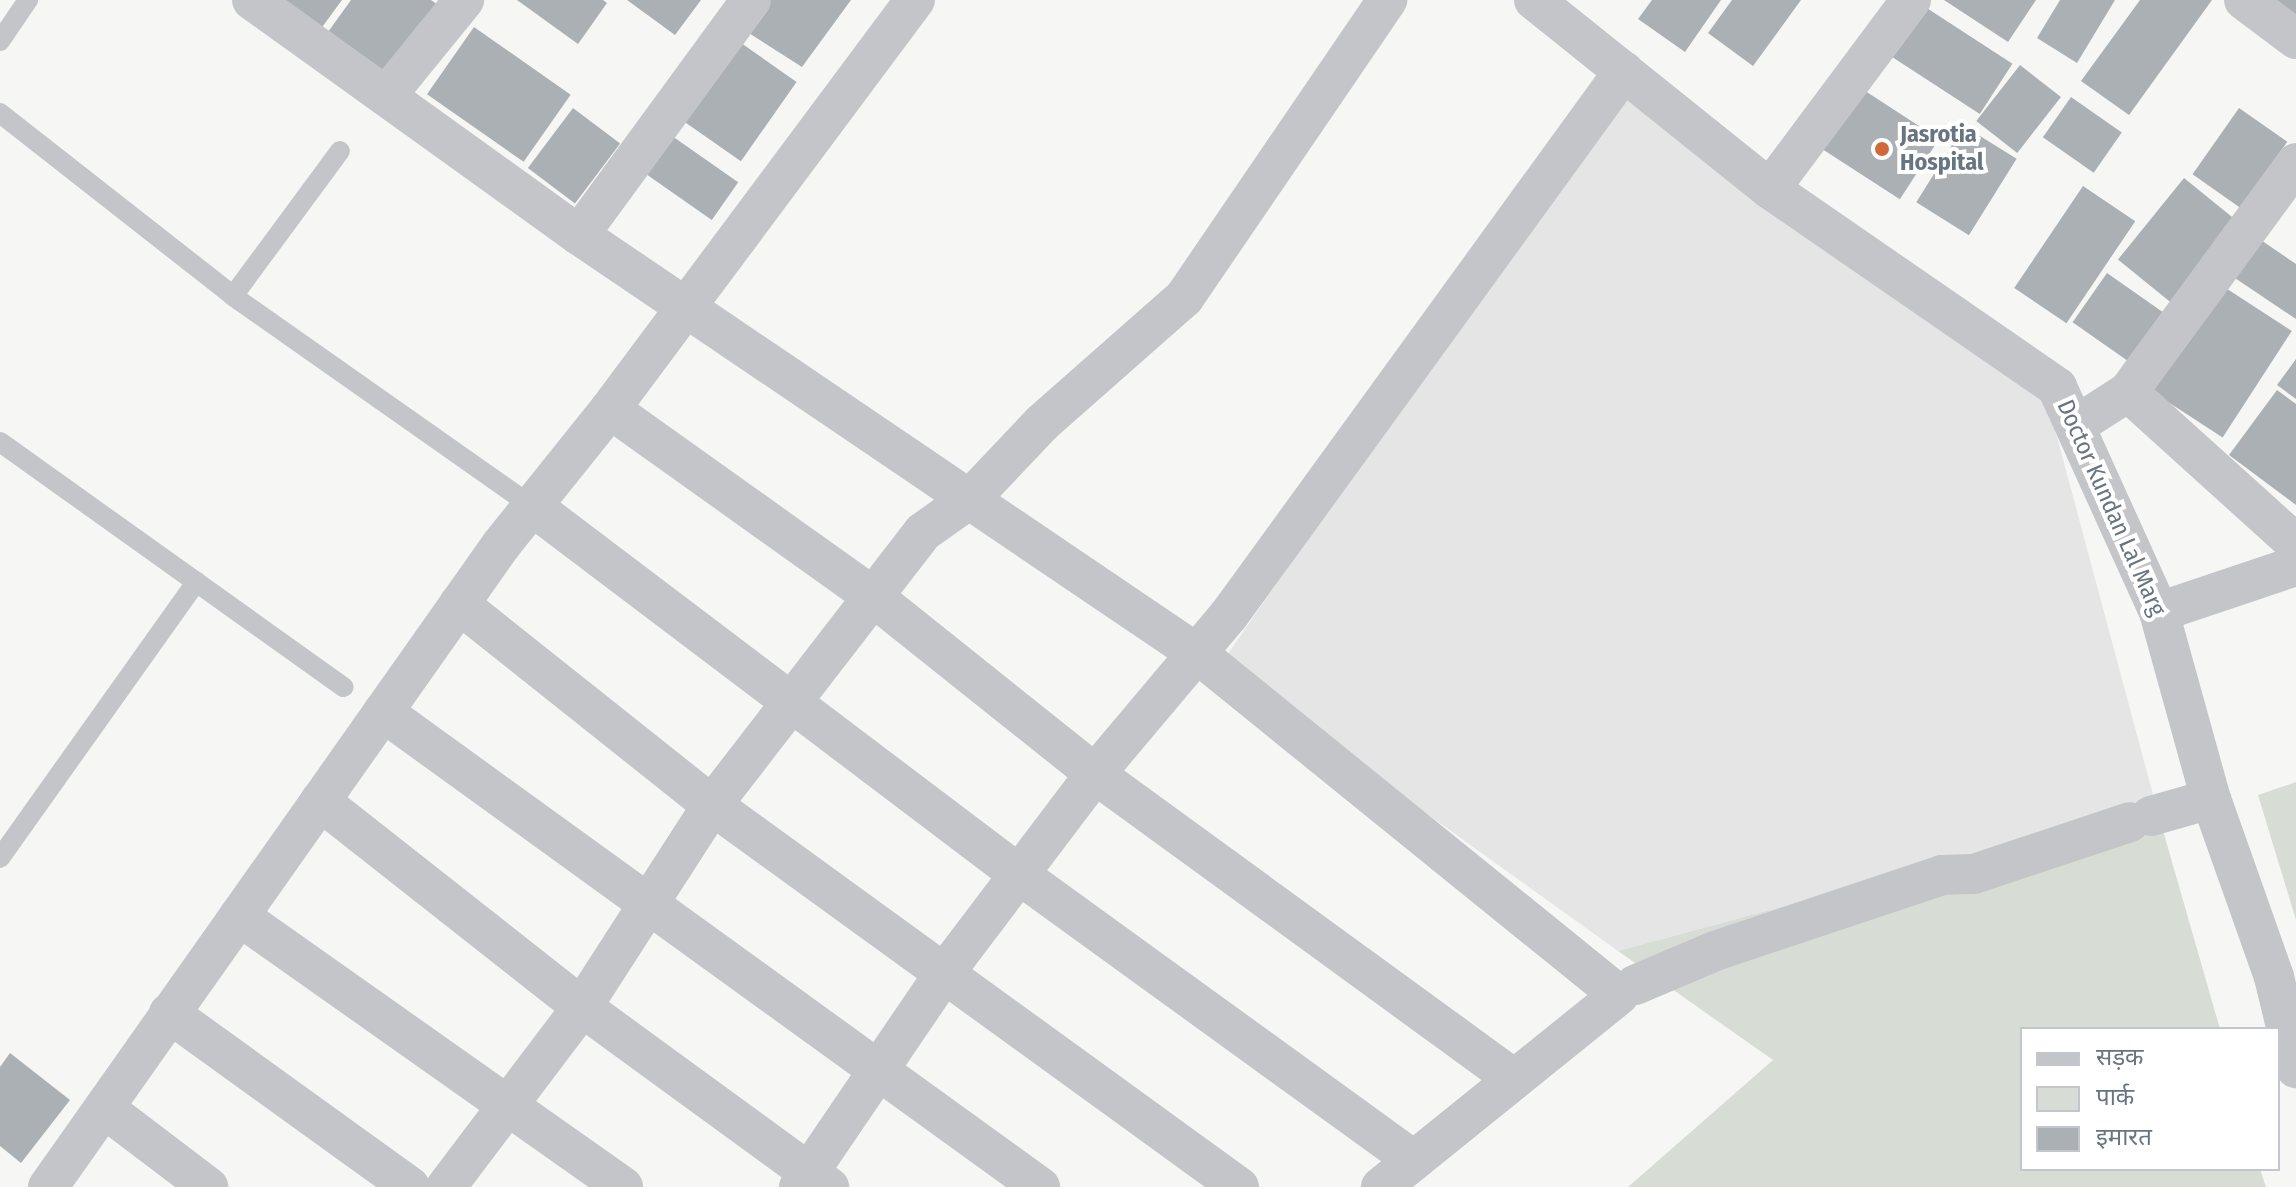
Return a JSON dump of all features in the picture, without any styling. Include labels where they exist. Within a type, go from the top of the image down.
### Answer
[{"type":"street","points":[[252,0],[579,235],[1199,655],[1619,995],[1381,1187]]},
{"type":"street","points":[[386,96],[464,0]]},
{"type":"street","points":[[579,235],[751,0]]},
{"type":"street","points":[[48,1187],[459,604],[610,409],[915,0]]},
{"type":"street","points":[[446,1187],[582,1007],[712,805],[876,599],[923,532],[971,498],[1042,423],[1184,298],[1387,0]]},
{"type":"street","name":"Doctor Kundan Lal Marg","points":[[1534,0],[1770,189],[2057,387],[2078,424],[2159,612],[2211,799],[2274,977],[2296,1068]]},
{"type":"street","points":[[1770,189],[1904,16],[1911,0]]},
{"type":"street","points":[[2244,0],[2296,39]]},
{"type":"street","points":[[320,801],[582,1007],[813,1182],[880,1071],[946,971],[1021,876],[1095,774],[1199,655],[1624,71]]},
{"type":"street","points":[[2078,424],[2128,392],[2296,163]]},
{"type":"street","points":[[2128,392],[2296,544]]},
{"type":"street","points":[[610,409],[876,599],[1095,774],[1514,1079]]},
{"type":"street","points":[[532,506],[1021,876],[1414,1161]]},
{"type":"street","points":[[2159,612],[2296,566]]},
{"type":"street","points":[[459,604],[712,805],[946,971],[1239,1187]]},
{"type":"street","points":[[383,712],[647,906],[1040,1187]]},
{"type":"street","points":[[1635,985],[1715,951],[1942,875],[1974,874],[2211,799]]},
{"type":"street","points":[[239,916],[623,1187]]},
{"type":"street","points":[[169,1013],[410,1187]]},
{"type":"street","points":[[104,1108],[208,1187]]},
{"type":"lane","points":[[0,41],[28,0]]},
{"type":"lane","points":[[0,113],[233,296],[532,506]]},
{"type":"lane","points":[[233,296],[340,151]]},
{"type":"lane","points":[[0,442],[344,687]]},
{"type":"lane","points":[[0,858],[196,582]]},
{"type":"shaded area","points":[[1635,69],[2038,366],[2156,806],[1618,951],[1220,665]]},
{"type":"green space","points":[[2296,782],[2296,920],[2258,795]]},
{"type":"green space","points":[[2156,806],[2219,1027],[2020,1027],[2020,1171],[2261,1171],[2266,1187],[1628,1187],[1773,1060],[1618,951]]},
{"type":"building","points":[[279,0],[342,0],[320,30]]},
{"type":"building","points":[[351,0],[431,0],[438,5],[386,75],[328,32]]},
{"type":"building","points":[[517,0],[603,0],[607,3],[578,44]]},
{"type":"building","points":[[627,0],[701,0],[675,35]]},
{"type":"building","points":[[757,0],[851,0],[802,67],[738,26]]},
{"type":"building","points":[[1652,0],[1721,0],[1685,52],[1638,19]]},
{"type":"building","points":[[1732,0],[1801,0],[1753,66],[1708,33]]},
{"type":"building","points":[[1944,0],[2036,0],[2008,42]]},
{"type":"building","points":[[2060,0],[2115,0],[2077,63],[2037,38]]},
{"type":"building","points":[[2140,0],[2212,0],[2129,115],[2081,81]]},
{"type":"building","points":[[2258,0],[2296,0],[2296,30]]},
{"type":"building","points":[[1916,1],[2012,64],[1980,114],[1883,51]]},
{"type":"building","points":[[474,27],[571,95],[524,162],[427,94]]},
{"type":"building","points":[[731,36],[797,82],[741,161],[675,115]]},
{"type":"building","points":[[2020,65],[2061,97],[2017,153],[1976,121]]},
{"type":"building","points":[[1856,85],[1939,139],[1900,199],[1817,145]]},
{"type":"building","points":[[2071,97],[2122,133],[2094,173],[2043,137]]},
{"type":"building","points":[[573,108],[620,144],[575,203],[528,168]]},
{"type":"building","points":[[2239,108],[2287,142],[2241,208],[2193,174]]},
{"type":"building","points":[[1964,126],[2017,159],[1969,235],[1916,202]]},
{"type":"building","points":[[662,129],[738,182],[712,220],[636,167]]},
{"type":"building","points":[[2184,178],[2238,221],[2172,303],[2118,260]]},
{"type":"building","points":[[2083,186],[2135,221],[2066,323],[2014,288]]},
{"type":"building","points":[[2252,234],[2296,264],[2296,319],[2226,272]]},
{"type":"building","points":[[2107,273],[2171,318],[2136,367],[2073,322]]},
{"type":"building","points":[[2218,283],[2292,331],[2223,437],[2149,390]]},
{"type":"building","points":[[2296,359],[2296,399],[2277,385]]},
{"type":"building","points":[[2277,390],[2296,404],[2296,505],[2229,455]]},
{"type":"building","points":[[10,1053],[70,1100],[21,1163],[0,1146],[0,1067]]},
{"type":"place","name":"Jasrotia Hospital","points":[[1882,149]]}]
